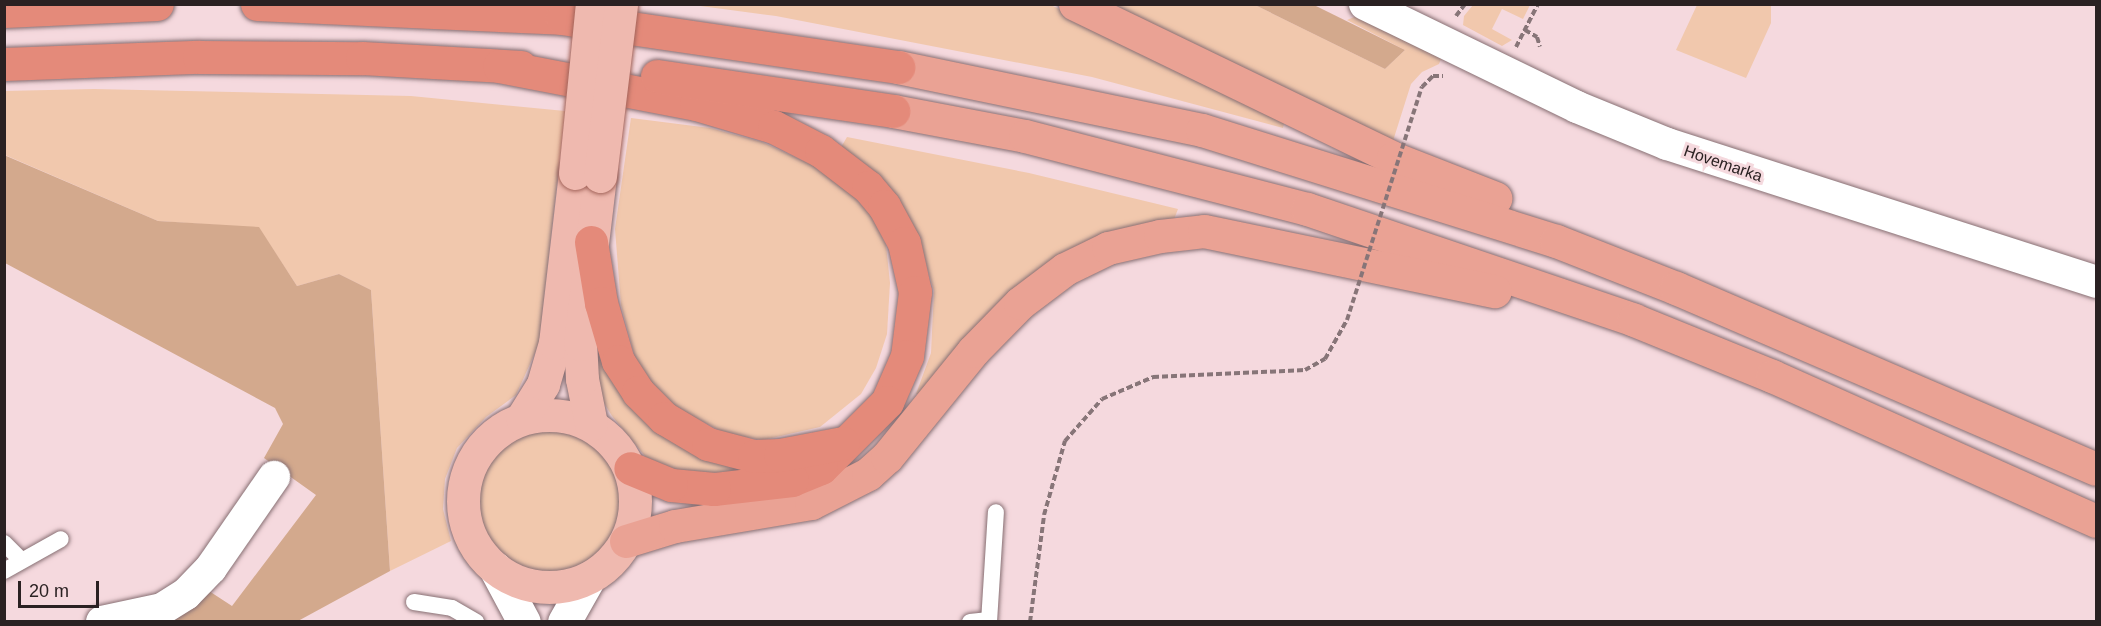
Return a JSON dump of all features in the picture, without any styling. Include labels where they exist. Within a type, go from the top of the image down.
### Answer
[{"type":"highway","points":[[4,11],[157,4]]},
{"type":"highway","points":[[257,4],[562,18],[898,67],[1202,130],[1556,241],[1676,288],[2097,469]]},
{"type":"highway","points":[[1075,4],[1393,158],[1565,222],[1676,288]]},
{"type":"highway","points":[[4,64],[211,57],[362,58],[646,74],[893,111],[1025,136],[1286,203],[1634,320],[1772,376],[2097,521]]},
{"type":"highway","points":[[500,66],[696,104],[774,127],[821,151],[868,188],[884,206],[904,243],[915,292],[914,321],[907,356],[887,402],[821,468],[792,480],[755,486],[690,488],[630,468]]},
{"type":"highway","points":[[626,541],[675,526],[810,503],[839,491],[887,457],[972,351],[1020,303],[1065,269],[1108,248],[1160,236],[1204,231],[1634,320]]},
{"type":"highway","points":[[591,242],[601,303],[618,361],[638,392],[664,418],[708,444],[754,456],[780,455],[845,443]]},
{"type":"main road","points":[[591,424],[582,379],[580,344],[591,242],[587,175],[592,4]]},
{"type":"main road","points":[[522,418],[543,384],[555,344],[621,4]]},
{"type":"main road","points":[[564,621],[589,578],[610,562],[626,541],[634,517],[636,493],[630,468],[615,443],[591,424],[569,416],[546,414],[522,418],[499,430],[480,448],[465,481],[462,498],[465,524],[476,549],[495,568],[517,582],[548,588],[589,578]]},
{"type":"main road","points":[[495,568],[524,621]]},
{"type":"street","name":"Hovemarka","points":[[1365,4],[1577,107],[1678,148],[2097,282]]},
{"type":"street","points":[[102,621],[162,609],[186,594],[211,568],[274,477]]},
{"type":"lane","points":[[970,621],[989,621],[996,512]]},
{"type":"lane","points":[[4,571],[20,559],[61,539]]},
{"type":"lane","points":[[4,543],[20,559]]},
{"type":"lane","points":[[414,602],[452,608],[476,621]]},
{"type":"path","points":[[1504,70],[1538,4]]},
{"type":"path","points":[[1525,30],[1537,37],[1540,47]]},
{"type":"path","points":[[1030,621],[1044,515],[1065,441],[1089,411],[1129,384],[1153,377],[1305,370],[1325,359],[1347,320],[1422,87]]},
{"type":"shaded area","points":[[693,5],[1051,5],[1285,119],[1283,128],[1092,77],[776,16]]},
{"type":"shaded area","points":[[1101,5],[1255,5],[1385,69],[1405,50],[1347,20],[1359,15],[1444,51],[1439,64],[1422,72],[1411,84],[1392,144]]},
{"type":"shaded area","points":[[1255,5],[1314,5],[1405,50],[1385,69]]},
{"type":"shaded area","points":[[1473,5],[1530,5],[1523,19],[1502,9],[1492,29],[1512,40],[1502,46],[1463,25],[1464,16]]},
{"type":"shaded area","points":[[1697,5],[1771,5],[1771,23],[1746,78],[1676,50]]},
{"type":"shaded area","points":[[94,89],[411,96],[565,111],[539,344],[516,395],[486,417],[457,448],[445,479],[443,509],[451,541],[390,571],[371,290],[339,274],[297,286],[259,228],[158,221],[5,155],[4,91]]},
{"type":"shaded area","points":[[631,118],[710,128],[762,142],[810,164],[847,189],[872,217],[886,245],[890,283],[887,334],[876,368],[861,394],[820,427],[763,440],[727,434],[670,405],[637,365],[621,305],[615,229]]},
{"type":"shaded area","points":[[847,137],[1029,173],[1178,209],[1173,222],[1127,230],[923,394],[916,394],[931,353],[934,291],[918,236],[840,149]]},
{"type":"shaded area","points":[[4,155],[158,221],[259,227],[297,286],[339,274],[371,290],[390,571],[298,621],[170,621],[209,591],[232,606],[316,495],[264,458],[283,424],[275,408],[5,263]]},
{"type":"shaded area","points":[[595,327],[598,344],[755,469],[685,477],[649,461],[612,416],[593,385]]},
{"type":"shaded area","points":[[548,427],[562,428],[576,433],[600,449],[616,473],[621,487],[621,515],[616,529],[600,553],[576,569],[562,574],[548,575],[534,574],[520,569],[496,553],[480,529],[475,515],[474,501],[475,487],[480,473],[496,449],[520,433],[534,428]]}]
